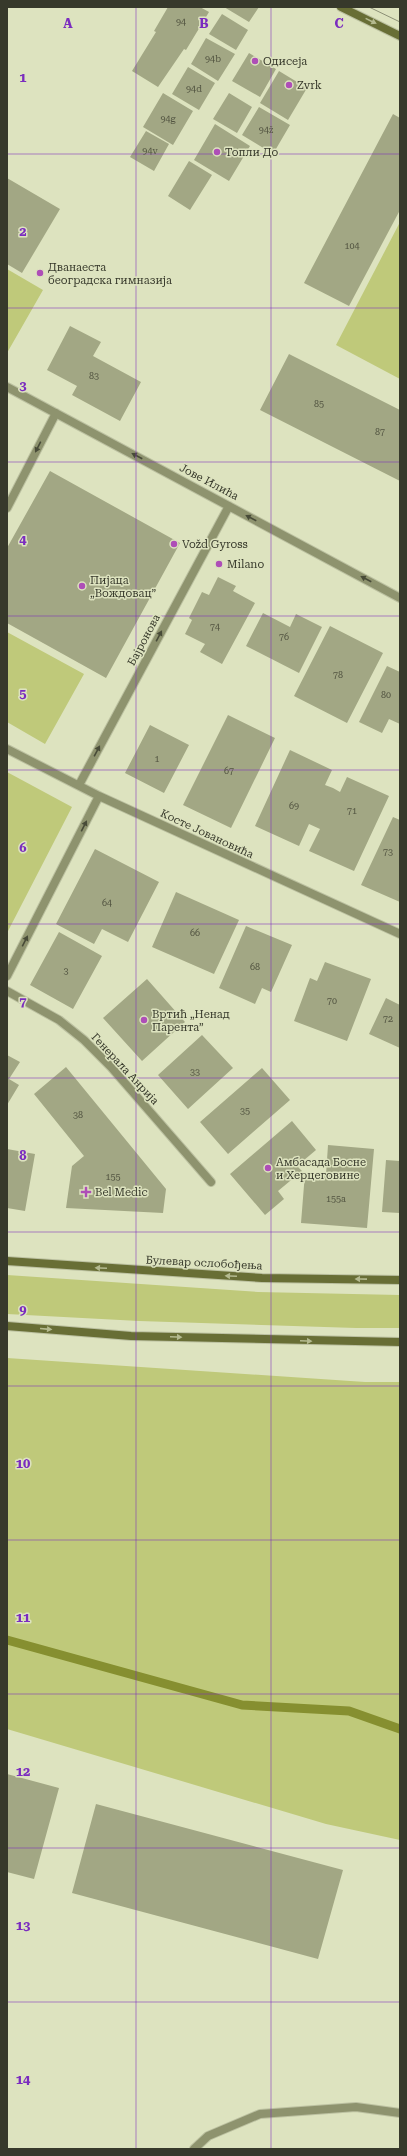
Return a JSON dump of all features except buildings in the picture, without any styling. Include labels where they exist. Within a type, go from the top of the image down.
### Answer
[{"type":"main road","points":[[341,7],[400,36]]},
{"type":"main road","name":"Булевар ослобођења","points":[[7,1261],[262,1278],[400,1280]]},
{"type":"main road","points":[[7,1326],[131,1336],[400,1342]]},
{"type":"street","name":"Јове Илића","points":[[7,387],[400,598]]},
{"type":"street","points":[[7,508],[56,413]]},
{"type":"street","name":"Бајронова","points":[[79,785],[229,506]]},
{"type":"street","name":"Косте Јовановића","points":[[7,748],[99,796],[400,934]]},
{"type":"street","points":[[7,976],[99,796]]},
{"type":"street","name":"Генерала Анрија","points":[[7,991],[59,1020],[84,1040],[111,1067],[211,1182]]},
{"type":"street","points":[[194,2149],[208,2136],[260,2114],[356,2106],[400,2113]]},
{"type":"green space","points":[[400,222],[400,379],[336,345]]},
{"type":"green space","points":[[7,269],[43,290],[7,353]]},
{"type":"green space","points":[[7,632],[84,674],[45,744],[7,722]]},
{"type":"green space","points":[[7,772],[72,807],[7,933]]},
{"type":"green space","points":[[7,1275],[258,1292],[400,1295],[400,1328],[139,1321],[7,1314]]},
{"type":"green space","points":[[7,1358],[365,1382],[400,1382],[400,1840],[326,1824],[7,1729]]},
{"type":"waterway","points":[[7,1640],[242,1705],[349,1711],[400,1729]]},
{"type":"tram line","points":[[369,7],[400,22]]},
{"type":"place","name":"Одисеја","points":[[255,61]]},
{"type":"place","name":"Zvrk","points":[[289,85]]},
{"type":"place","name":"Топли До","points":[[217,152]]},
{"type":"place","name":"Дванаеста београдска гимназија","points":[[40,273]]},
{"type":"place","name":"Vožd Gyross","points":[[174,544]]},
{"type":"place","name":"Milano","points":[[219,564]]},
{"type":"place","name":"Пијаца „Вождовац”","points":[[82,586]]},
{"type":"place","name":"Вртић „Ненад Парента”","points":[[144,1020]]},
{"type":"place","name":"Амбасада Босне и Херцеговине","points":[[268,1168]]},
{"type":"place","name":"Bel Medic","points":[[86,1192]]}]
